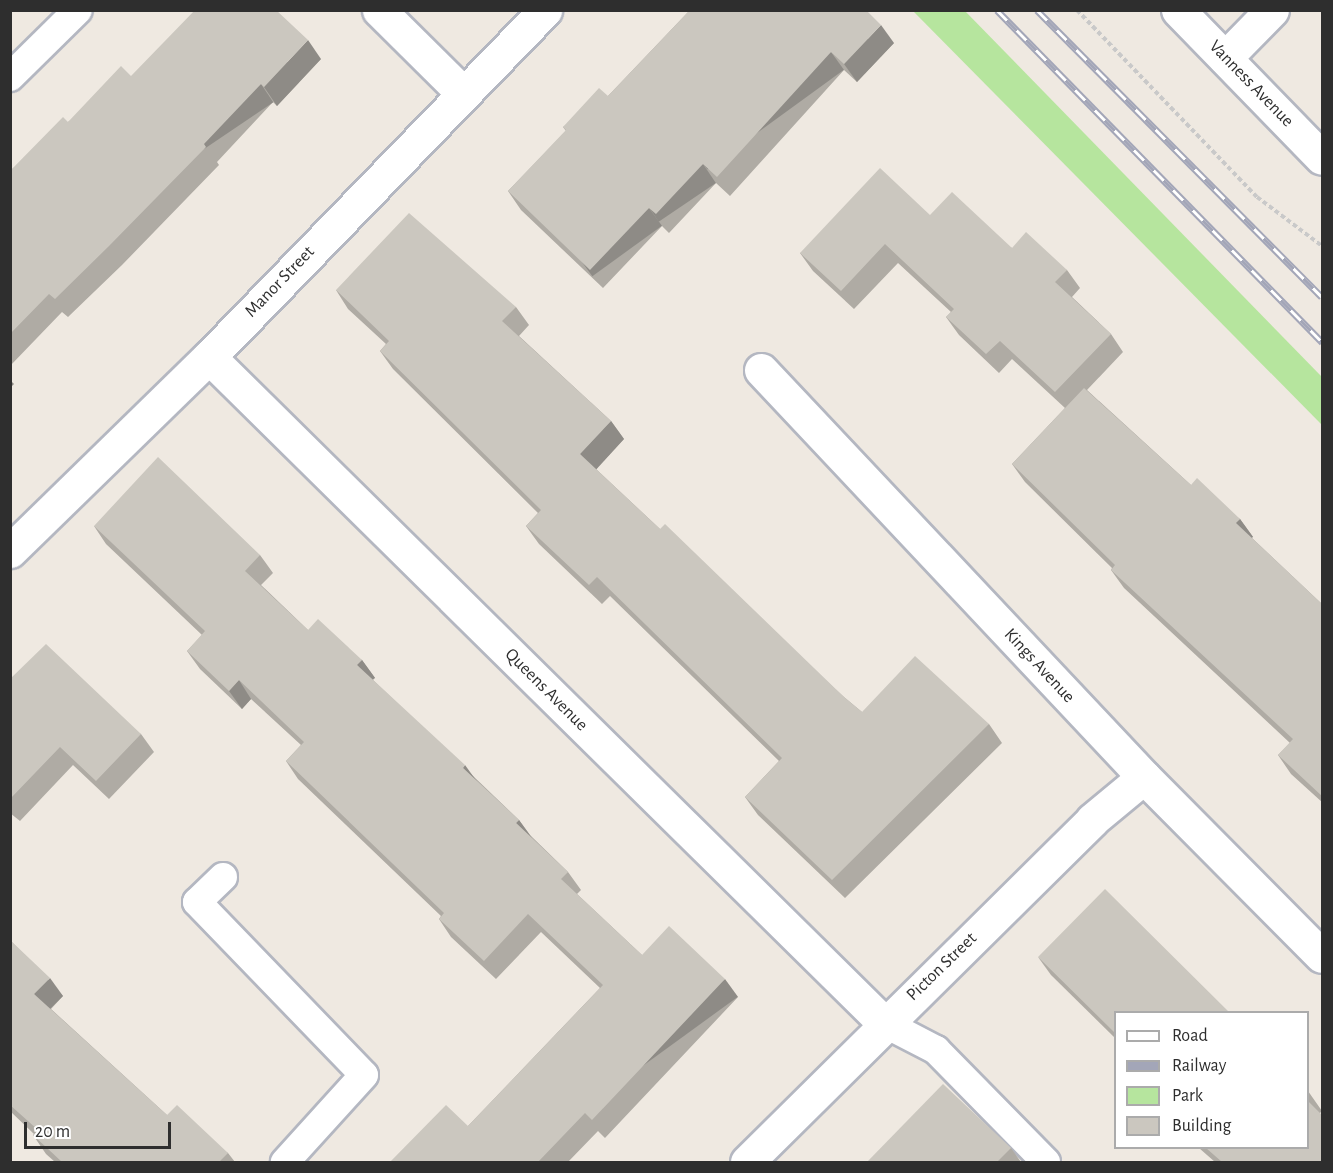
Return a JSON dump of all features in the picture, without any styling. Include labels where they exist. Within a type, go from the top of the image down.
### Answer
[{"type":"street","points":[[379,10],[462,92]]},
{"type":"street","name":"Manor Street","points":[[10,551],[209,357],[462,92],[545,10]]},
{"type":"street","name":"Vanness Avenue","points":[[1178,10],[1323,158]]},
{"type":"street","points":[[1225,58],[1272,10]]},
{"type":"street","name":"Queens Avenue","points":[[209,357],[884,1023]]},
{"type":"street","name":"Kings Avenue","points":[[761,370],[1144,777],[1323,956]]},
{"type":"street","name":"Picton Street","points":[[747,1162],[884,1023],[1092,820],[1144,777]]},
{"type":"lane","points":[[10,77],[78,10]]},
{"type":"lane","points":[[223,877],[197,902],[364,1075],[285,1162]]},
{"type":"lane","points":[[884,1023],[936,1050],[1046,1162]]},
{"type":"path","points":[[1077,10],[1257,197],[1323,246]]},
{"type":"green space","points":[[913,11],[965,11],[1322,377],[1322,425]]},
{"type":"building","points":[[195,10],[276,10],[308,40],[264,87],[261,84],[204,144],[206,147],[109,246],[55,299],[49,294],[10,334],[10,171],[63,117],[68,122],[121,66],[131,76]]},
{"type":"building","points":[[690,10],[866,10],[881,25],[844,64],[831,52],[717,177],[703,164],[656,214],[649,208],[590,270],[508,191],[566,130],[563,127],[599,88],[608,96]]},
{"type":"building","points":[[880,168],[930,215],[952,192],[1012,248],[1026,232],[1067,270],[1055,282],[1111,334],[1055,392],[1000,341],[986,354],[946,317],[954,309],[885,244],[841,291],[800,253]]},
{"type":"building","points":[[409,213],[516,307],[502,321],[611,421],[580,454],[660,529],[665,524],[844,697],[862,712],[915,656],[989,724],[832,880],[745,797],[782,758],[597,577],[589,585],[526,526],[541,510],[380,351],[389,341],[336,290]]},
{"type":"building","points":[[1084,388],[1191,485],[1197,478],[1240,519],[1236,523],[1323,605],[1323,797],[1278,755],[1293,739],[1111,570],[1115,565],[1012,464]]},
{"type":"building","points":[[158,457],[260,555],[245,571],[308,630],[318,619],[362,660],[357,665],[465,765],[463,768],[519,820],[516,823],[568,872],[561,879],[642,955],[669,926],[725,979],[592,1120],[585,1113],[538,1162],[390,1162],[446,1105],[468,1126],[603,985],[528,914],[484,961],[439,919],[444,913],[286,761],[304,742],[239,680],[229,691],[187,651],[205,631],[94,526]]},
{"type":"building","points":[[46,644],[141,734],[96,781],[60,747],[10,799],[10,679]]},
{"type":"building","points":[[1105,889],[1228,1011],[1114,1011],[1114,1032],[1038,957]]},
{"type":"building","points":[[10,940],[50,978],[34,994],[167,1115],[177,1105],[228,1153],[219,1162],[62,1162],[33,1135],[38,1130],[10,1105]]},
{"type":"building","points":[[943,1084],[1011,1148],[997,1162],[867,1162]]},
{"type":"building","points":[[1309,1102],[1323,1116],[1323,1162],[1222,1162],[1207,1149],[1309,1149]]},
{"type":"railway","points":[[997,10],[1322,342]]},
{"type":"railway","points":[[1037,10],[1322,297]]}]
